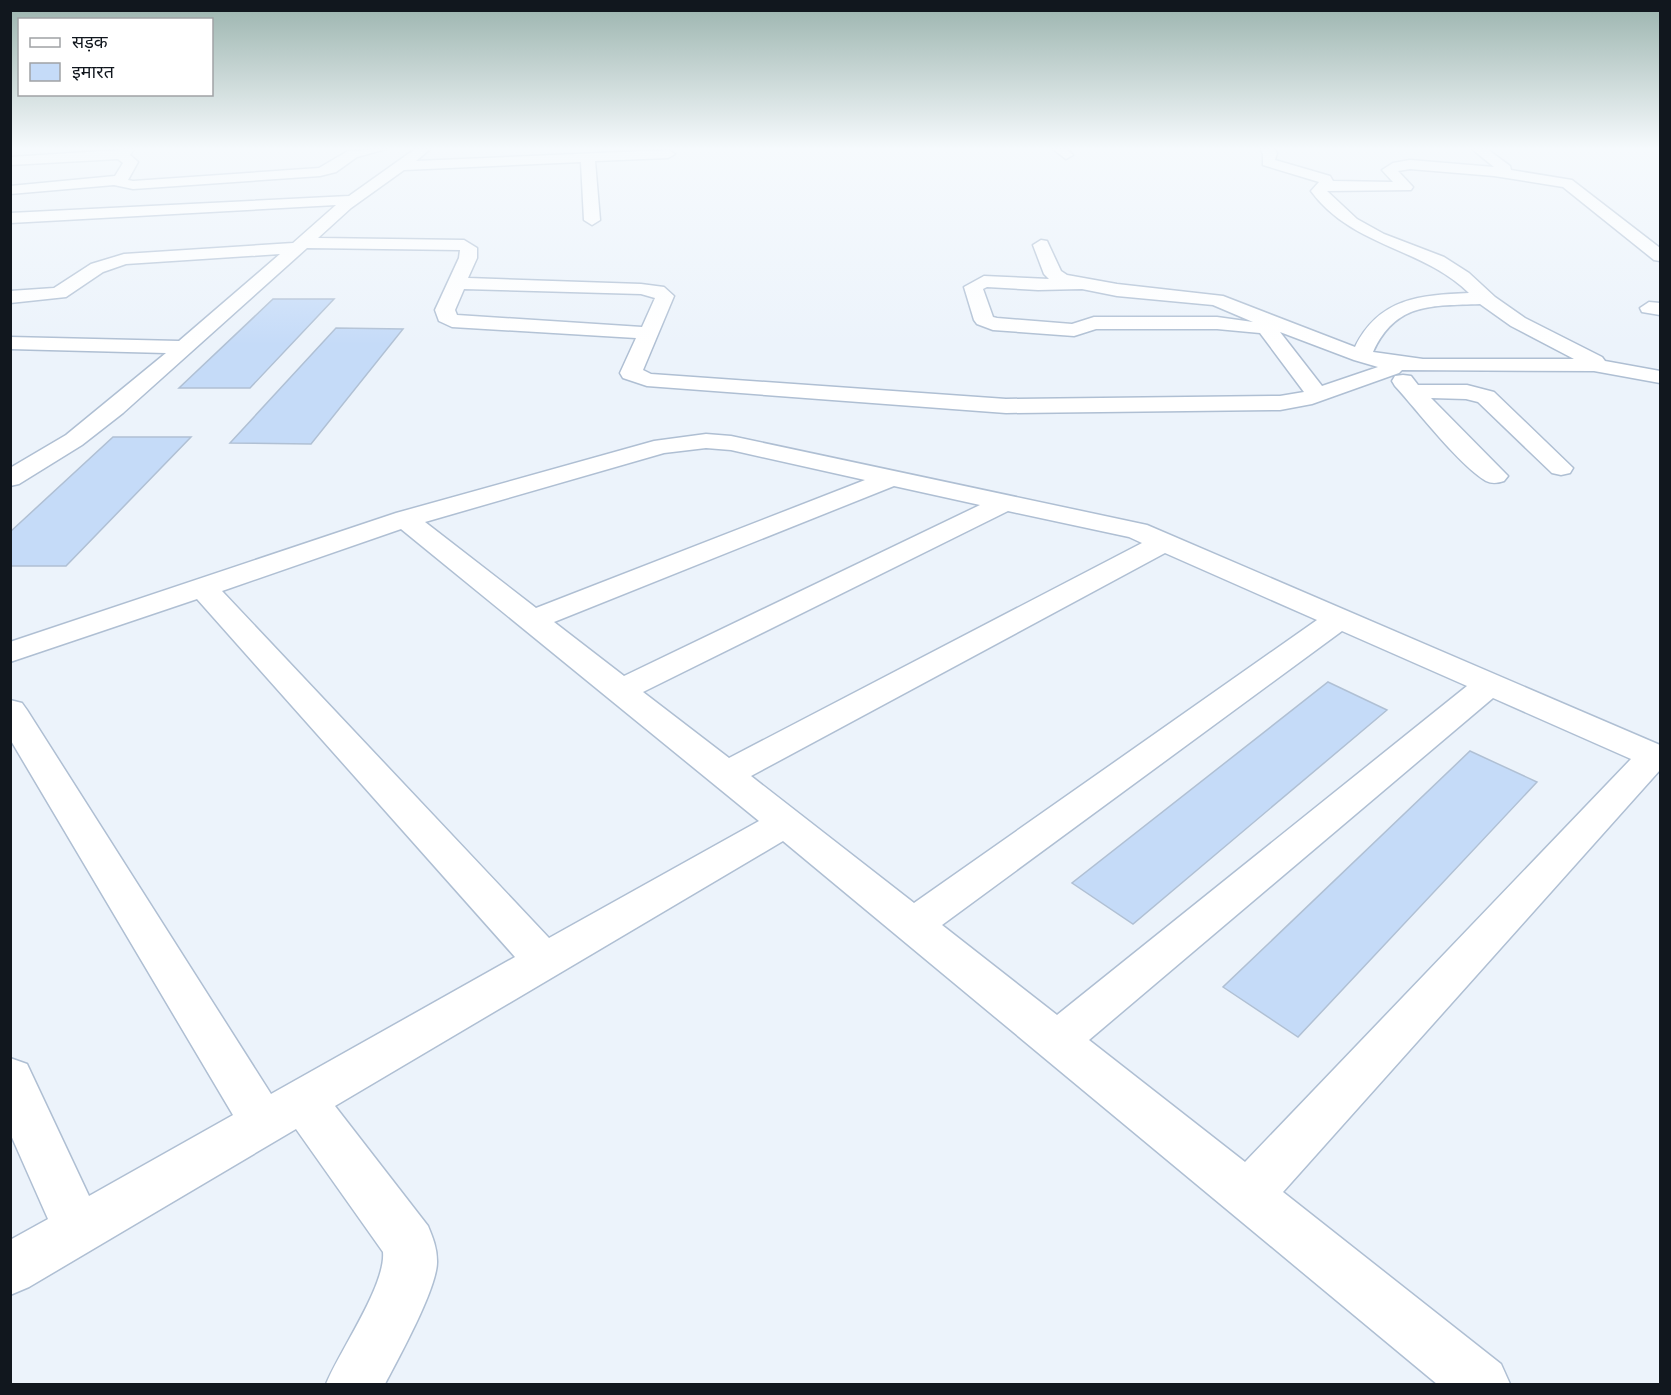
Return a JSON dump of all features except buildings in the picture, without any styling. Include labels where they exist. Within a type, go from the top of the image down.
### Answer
[{"type":"street","points":[[10,218],[85,214]]},
{"type":"street","points":[[10,479],[74,440],[115,408],[336,214]]},
{"type":"street","points":[[592,214],[592,220]]},
{"type":"street","points":[[1340,214],[1378,237],[1438,261],[1463,277],[1485,298],[1518,322],[1604,366]]},
{"type":"street","points":[[1607,214],[1660,256]]},
{"type":"street","points":[[307,220],[330,219]]},
{"type":"street","points":[[10,297],[59,293],[97,268],[124,259],[299,246],[464,245],[469,248],[468,258],[445,310],[446,317],[452,321],[649,333]]},
{"type":"street","points":[[1041,245],[1054,276],[1082,284]]},
{"type":"street","points":[[1272,326],[1094,322],[1074,330],[993,324],[984,320],[973,287],[984,281],[1038,285],[1082,284],[1204,297],[1272,326],[1388,365],[1604,366],[1651,376],[1660,390]]},
{"type":"street","points":[[456,284],[657,291],[665,296],[631,373],[634,377],[647,380],[1006,406],[1280,403],[1317,394],[1388,365]]},
{"type":"street","points":[[1361,356],[1377,327],[1398,312],[1422,304],[1485,298]]},
{"type":"street","points":[[1272,326],[1317,394]]},
{"type":"street","points":[[10,343],[183,347]]},
{"type":"street","points":[[1388,365],[1465,449],[1495,477]]},
{"type":"street","points":[[1412,391],[1467,392],[1486,397],[1561,468]]},
{"type":"street","points":[[10,653],[405,519],[662,446],[706,441],[731,443],[1006,502],[1109,525],[1165,542],[1657,757],[1248,1195]]},
{"type":"street","points":[[532,620],[892,478]]},
{"type":"street","points":[[620,691],[1006,502]]},
{"type":"street","points":[[405,519],[913,925],[1481,1384]]},
{"type":"street","points":[[725,776],[1165,542]]},
{"type":"street","points":[[202,587],[544,961]]},
{"type":"street","points":[[913,925],[1340,618]]},
{"type":"street","points":[[1056,1041],[1490,684]]},
{"type":"street","points":[[10,710],[282,1111],[409,1245],[411,1264],[398,1300],[355,1384]]},
{"type":"street","points":[[10,1269],[784,822]]},
{"type":"street","points":[[10,1077],[78,1230]]}]
